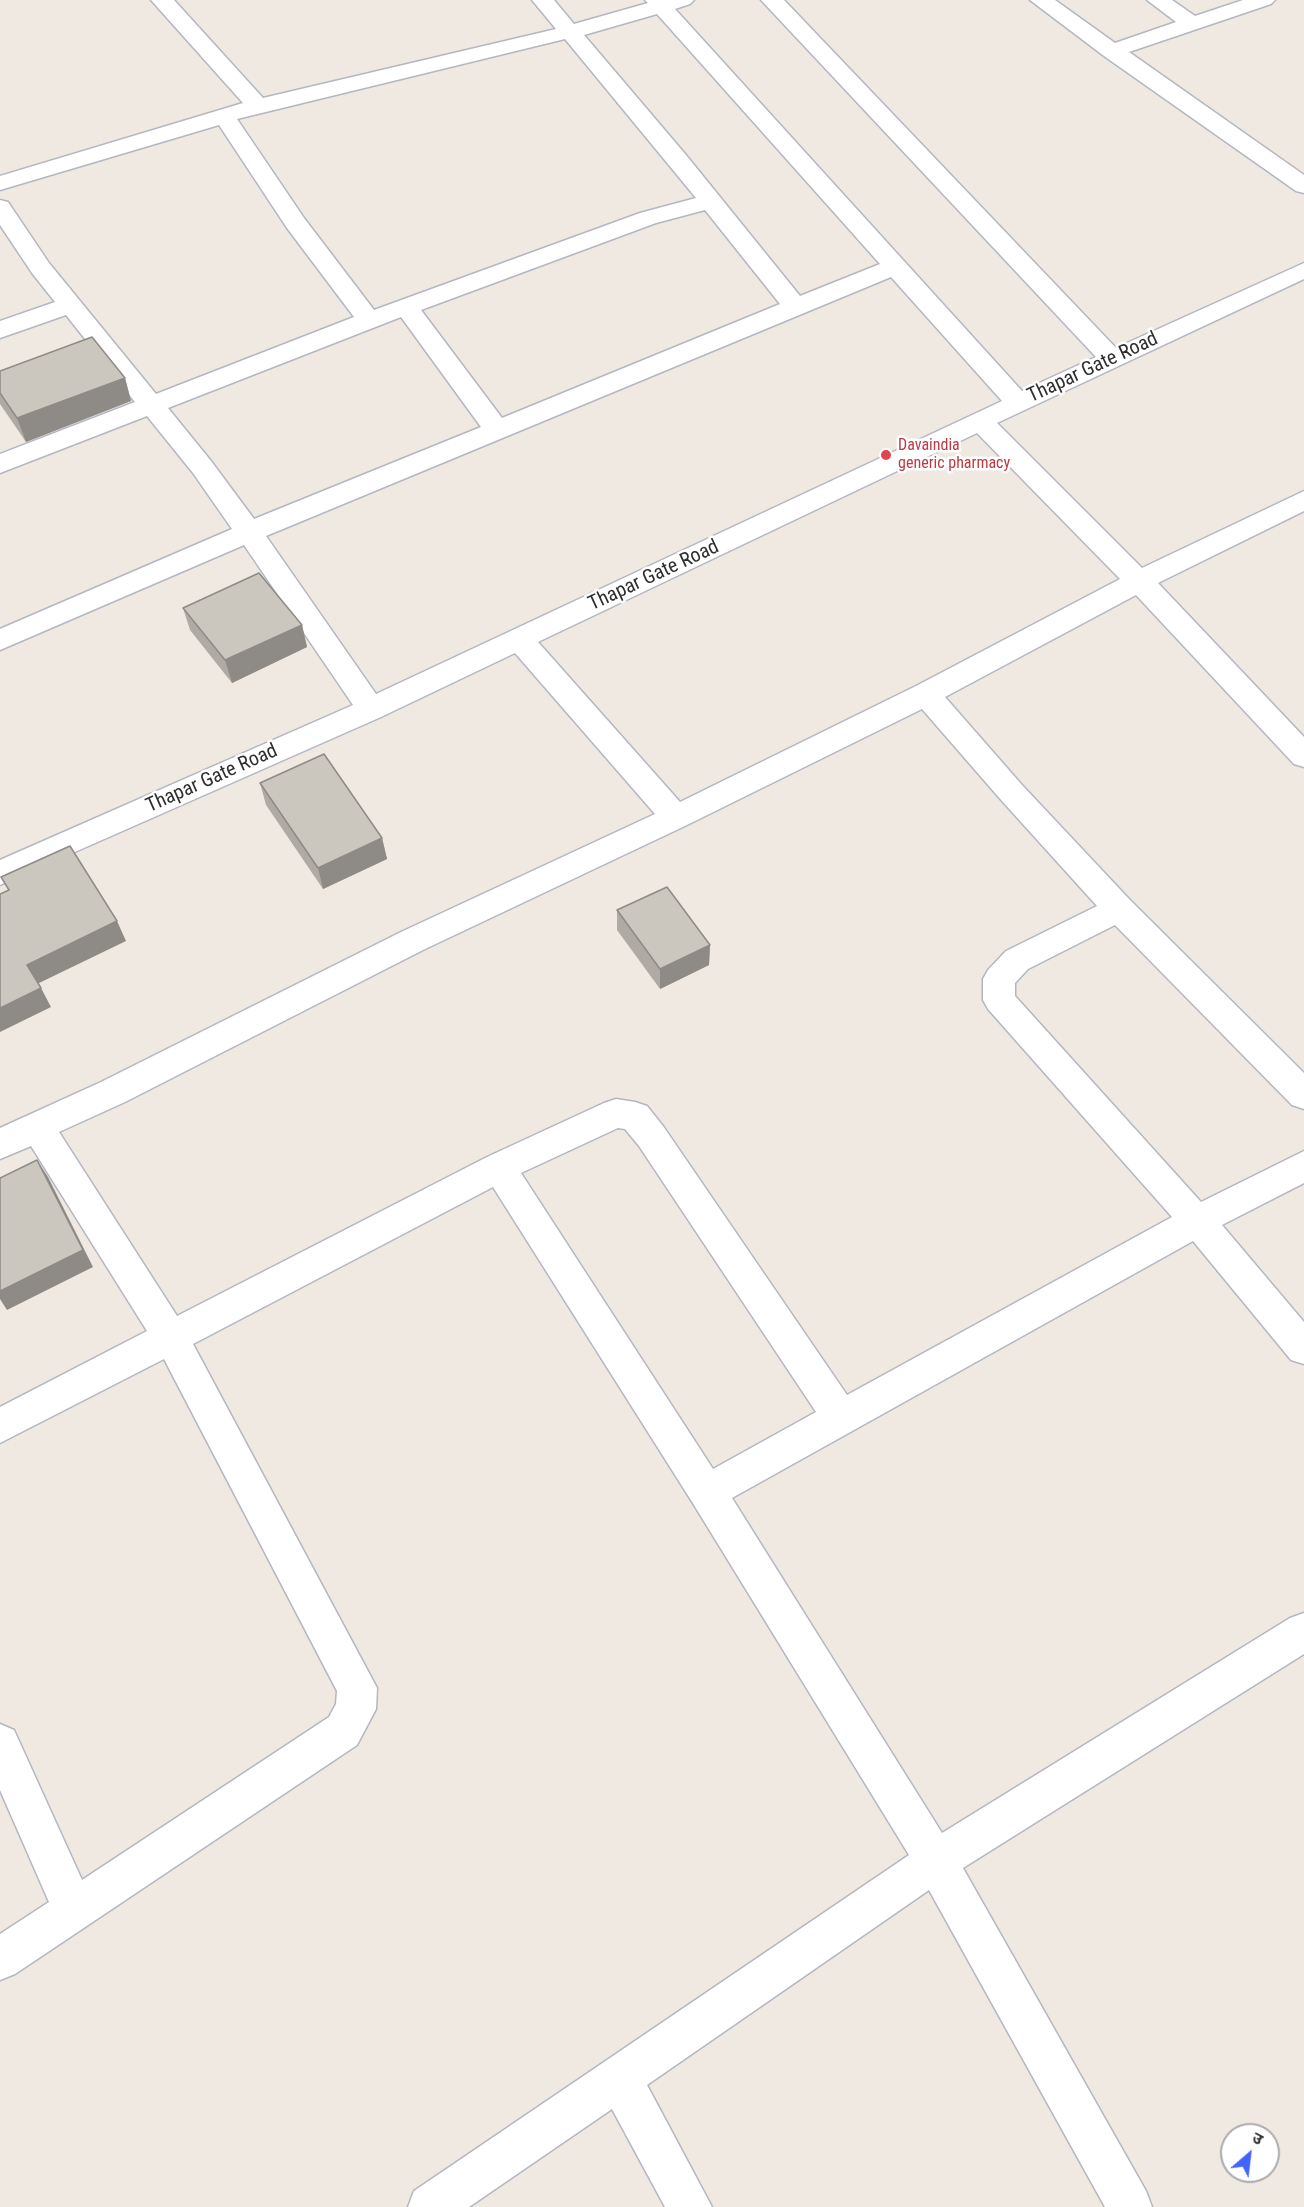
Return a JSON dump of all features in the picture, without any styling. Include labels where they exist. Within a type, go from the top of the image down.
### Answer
[{"type":"street","points":[[162,0],[258,106]]},
{"type":"street","points":[[543,0],[795,307]]},
{"type":"street","points":[[772,0],[1112,359]]},
{"type":"street","points":[[1041,0],[1304,186]]},
{"type":"street","points":[[1158,0],[1192,24]]},
{"type":"street","points":[[1112,51],[1264,0]]},
{"type":"street","points":[[0,183],[258,106],[569,32],[667,2],[893,267],[1018,403]]},
{"type":"street","points":[[224,116],[295,222],[369,320]]},
{"type":"street","points":[[0,464],[151,403],[406,306],[648,218],[710,201]]},
{"type":"street","points":[[0,207],[40,268],[151,403],[249,532],[370,709]]},
{"type":"street","points":[[0,640],[249,532],[893,267]]},
{"type":"street","name":"Thapar Gate Road","points":[[0,873],[370,709],[1304,270]]},
{"type":"street","points":[[0,330],[71,305]]},
{"type":"street","points":[[406,306],[497,430]]},
{"type":"street","points":[[981,420],[1139,581],[1304,756]]},
{"type":"street","points":[[0,1144],[113,1092],[412,941],[676,817],[926,694],[1139,581],[1304,500]]},
{"type":"street","points":[[519,639],[676,817]]},
{"type":"street","points":[[926,694],[1012,793],[1119,909],[1304,1095]]},
{"type":"street","points":[[1119,909],[1017,960],[999,979],[999,1000],[1197,1221],[1304,1348]]},
{"type":"street","points":[[0,1426],[499,1167],[616,1113],[635,1116],[651,1136],[842,1419]]},
{"type":"street","points":[[0,1959],[343,1731],[356,1709],[357,1688],[170,1336],[37,1127]]},
{"type":"street","points":[[707,1492],[1197,1221],[1304,1166]]},
{"type":"street","points":[[499,1167],[707,1492],[936,1861],[1130,2207]]},
{"type":"street","points":[[430,2207],[936,1861],[1304,1632]]},
{"type":"street","points":[[0,1744],[74,1910]]},
{"type":"street","points":[[619,2078],[690,2207]]},
{"type":"building","points":[[92,337],[125,378],[17,418],[0,393],[0,371]]},
{"type":"building","points":[[259,573],[302,625],[225,660],[183,608]]},
{"type":"building","points":[[324,754],[382,838],[318,868],[260,783]]},
{"type":"building","points":[[70,846],[117,921],[27,965],[41,988],[0,1008],[0,894],[9,890],[1,877]]},
{"type":"building","points":[[667,887],[710,945],[660,969],[617,910]]},
{"type":"building","points":[[37,1160],[83,1250],[0,1291],[0,1178]]},
{"type":"place","name":"Davaindia generic pharmacy","points":[[886,455]]}]
